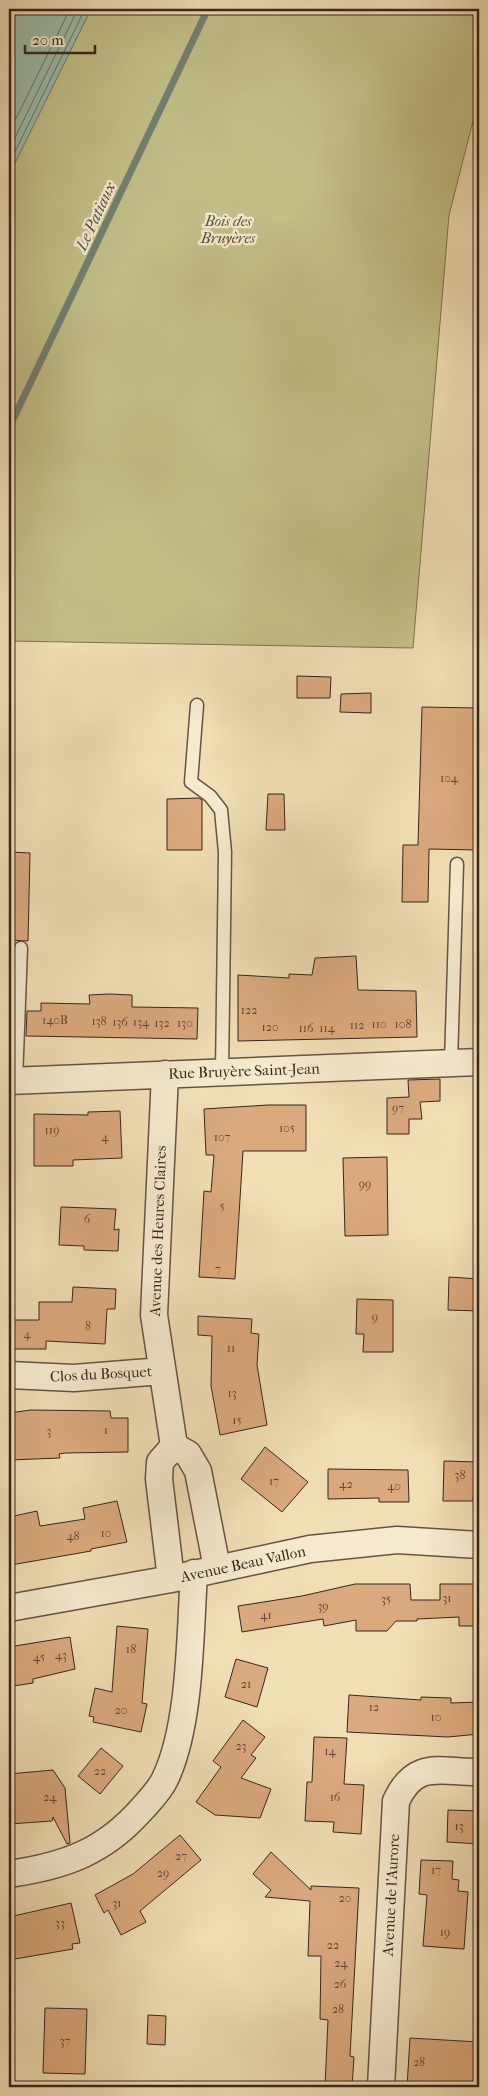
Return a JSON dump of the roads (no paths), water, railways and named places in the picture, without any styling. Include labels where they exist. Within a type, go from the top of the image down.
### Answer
[{"type":"street","name":"Rue Bruyère Saint-Jean","points":[[13,1081],[479,1062]]},
{"type":"street","name":"Avenue des Heures Claires","points":[[165,1074],[154,1315],[174,1446]]},
{"type":"street","name":"Clos du Bosquet","points":[[9,1375],[74,1378],[162,1371]]},
{"type":"street","points":[[9,1874],[73,1859],[109,1841],[131,1822],[165,1780],[177,1747],[183,1710],[194,1573],[198,1471],[188,1454],[174,1446],[160,1462],[159,1479],[194,1573]]},
{"type":"street","name":"Avenue Beau Vallon","points":[[9,1608],[310,1549],[397,1540],[479,1545]]},
{"type":"street","name":"Avenue de l'Aurore","points":[[380,2087],[396,1800],[404,1784],[415,1776],[436,1769],[479,1772]]},
{"type":"lane","points":[[197,705],[191,782],[210,796],[221,810],[225,852],[222,1072]]},
{"type":"lane","points":[[451,1063],[457,864]]},
{"type":"lane","points":[[13,1081],[21,948]]},
{"type":"water","points":[[9,9],[91,9],[9,175]]},
{"type":"waterway","name":"Le Patiaux","points":[[9,428],[205,15]]},
{"type":"park label","name":"Bois des Bruyères","points":[[228,230]]}]
